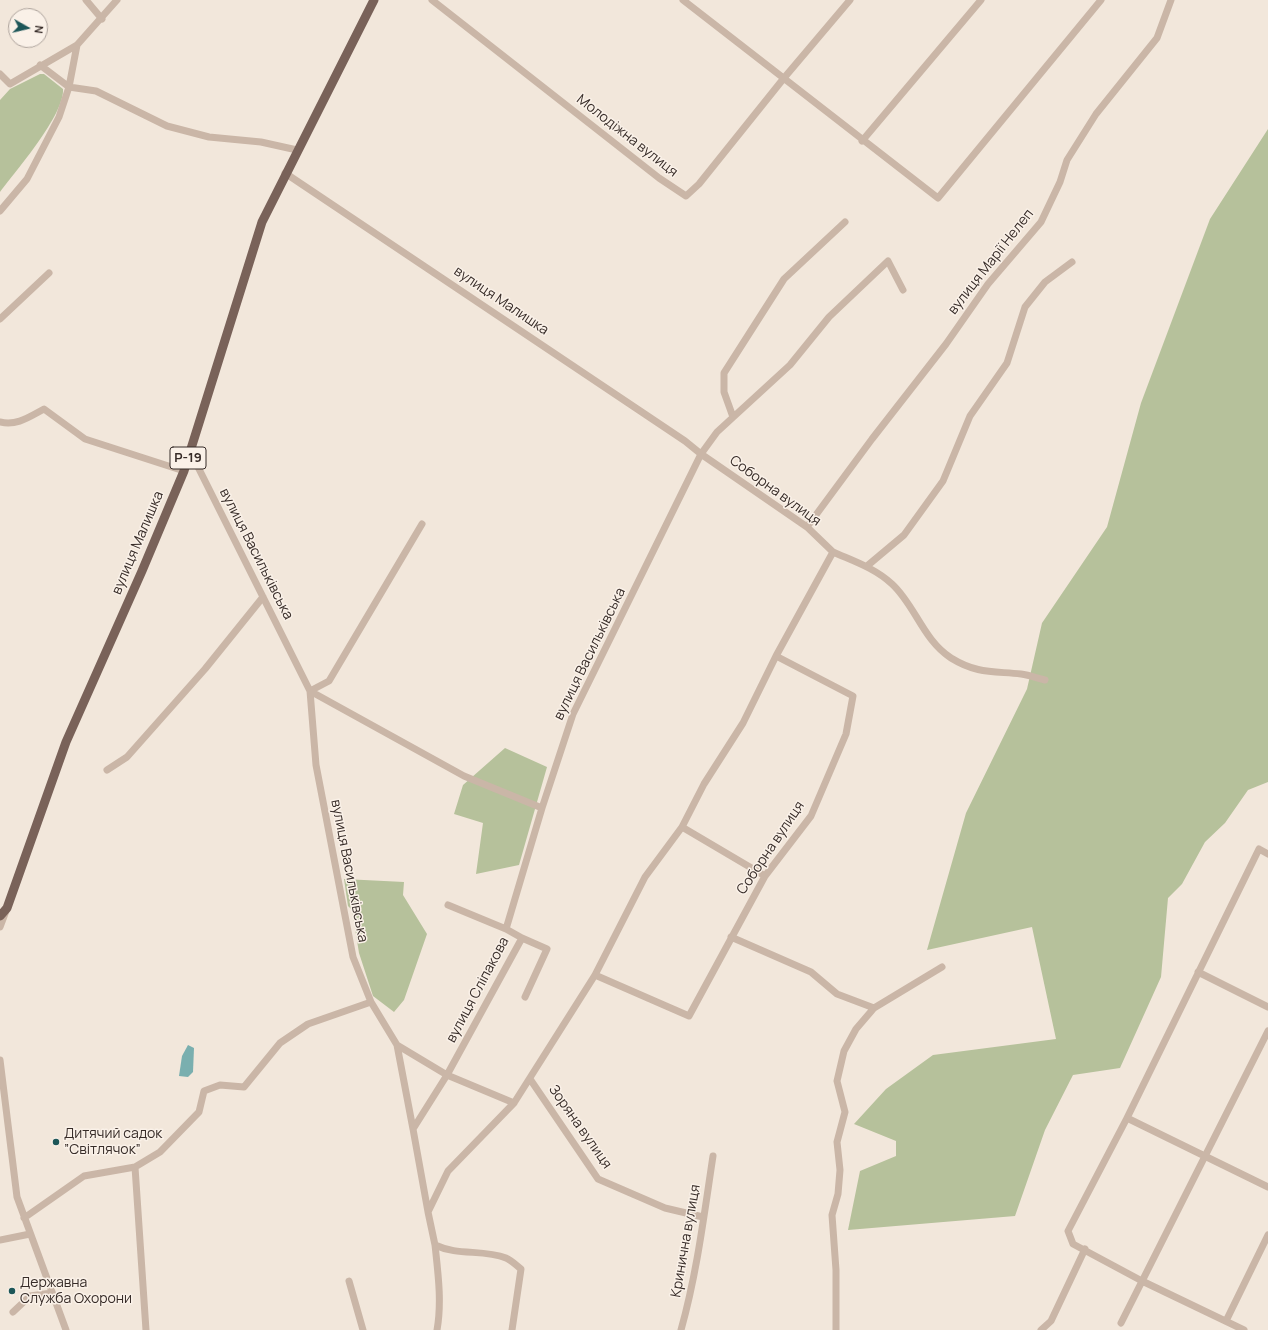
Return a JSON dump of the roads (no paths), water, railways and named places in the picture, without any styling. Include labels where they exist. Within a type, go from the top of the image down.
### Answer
[{"type":"main road","name":"вулиця Малишка","points":[[0,916],[8,908],[66,742],[142,571],[184,471],[262,222],[285,173],[374,0]]},
{"type":"street","points":[[86,0],[102,19]]},
{"type":"street","points":[[0,74],[10,84],[40,65],[77,45],[102,19],[117,0]]},
{"type":"street","name":"Молодіжна вулиця","points":[[432,0],[659,178],[686,196],[699,184],[784,78]]},
{"type":"street","points":[[683,0],[784,78],[862,141],[938,198],[1102,0]]},
{"type":"street","points":[[862,141],[982,0]]},
{"type":"street","name":"вулиця Марії Нелеп","points":[[807,527],[872,439],[946,344],[988,284],[1041,222],[1060,182],[1067,160],[1096,114],[1157,38],[1171,0]]},
{"type":"street","points":[[784,78],[847,1]]},
{"type":"street","points":[[0,210],[27,179],[59,118],[70,87],[77,45]]},
{"type":"street","points":[[40,65],[70,87],[96,91],[167,126],[209,137],[261,142],[297,150]]},
{"type":"street","name":"вулиця Малишка","points":[[285,173],[685,441],[701,454]]},
{"type":"street","points":[[733,418],[724,392],[724,373],[784,279],[845,222]]},
{"type":"street","name":"вулиця Васильківська","points":[[506,929],[542,808],[573,714],[701,454],[717,432],[790,365],[829,317],[888,261],[902,290]]},
{"type":"street","points":[[867,566],[904,535],[943,481],[970,416],[1007,363],[1025,307],[1045,282],[1072,262]]},
{"type":"street","points":[[0,319],[49,273]]},
{"type":"street","points":[[0,422],[7,424],[19,423],[44,409],[85,439],[184,471]]},
{"type":"street","name":"вулиця Васильківська","points":[[190,451],[310,691],[316,765],[353,957],[371,1002],[396,1045]]},
{"type":"street","name":"Соборна вулиця","points":[[701,454],[807,527],[833,552],[867,566],[892,584],[908,603],[924,631],[950,657],[970,668],[996,674],[1022,674],[1045,680]]},
{"type":"street","points":[[310,691],[329,681],[422,524]]},
{"type":"street","points":[[428,1212],[448,1171],[514,1103],[595,975],[645,877],[682,827],[704,784],[743,723],[776,656],[833,552]]},
{"type":"street","points":[[107,770],[127,757],[205,668],[263,597]]},
{"type":"street","name":"Соборна вулиця","points":[[595,975],[689,1016],[765,876],[811,816],[846,734],[853,696],[776,656]]},
{"type":"street","points":[[310,691],[464,776],[542,808]]},
{"type":"street","points":[[682,827],[765,876]]},
{"type":"street","points":[[1244,1330],[1142,1281],[1085,1249],[1073,1244],[1068,1231],[1126,1118],[1259,849],[1268,854]]},
{"type":"street","name":"вулиця Сліпакова","points":[[447,1075],[522,938],[506,929],[448,905]]},
{"type":"street","points":[[0,927],[8,908]]},
{"type":"street","points":[[731,937],[811,972],[837,994],[874,1008]]},
{"type":"street","points":[[522,938],[547,949],[525,997]]},
{"type":"street","points":[[836,1330],[836,1270],[832,1215],[838,1194],[840,1170],[837,1142],[845,1112],[837,1081],[844,1051],[856,1029],[874,1008],[942,967]]},
{"type":"street","points":[[1198,972],[1268,1007]]},
{"type":"street","points":[[24,1218],[84,1176],[135,1167],[160,1152],[199,1112],[204,1091],[220,1086],[244,1087],[280,1043],[308,1024],[371,1002]]},
{"type":"street","points":[[1121,1323],[1268,1031]]},
{"type":"street","points":[[396,1045],[447,1075],[514,1103]]},
{"type":"street","points":[[396,1045],[435,1245],[439,1278],[439,1318],[437,1330]]},
{"type":"street","points":[[0,1060],[2,1098],[17,1197],[66,1330]]},
{"type":"street","points":[[413,1130],[447,1075]]},
{"type":"street","name":"Зоряна вулиця","points":[[530,1079],[598,1179],[665,1208],[703,1217]]},
{"type":"street","points":[[1126,1118],[1268,1187]]},
{"type":"street","name":"Кринична вулиця","points":[[681,1330],[690,1297],[713,1156]]},
{"type":"street","points":[[135,1167],[146,1330]]},
{"type":"street","points":[[0,1240],[30,1234]]},
{"type":"street","points":[[1226,1321],[1268,1235]]},
{"type":"street","points":[[435,1245],[455,1252],[481,1253],[506,1258],[521,1269],[512,1330]]},
{"type":"street","points":[[1041,1330],[1051,1321],[1085,1249]]},
{"type":"street","points":[[349,1281],[363,1330]]},
{"type":"street","points":[[13,1312],[30,1296],[52,1293]]},
{"type":"water","points":[[188,1045],[194,1048],[193,1072],[188,1077],[179,1076],[182,1056]]},
{"type":"place","name":"Дитячий садок ”Світлячок”","points":[[56,1142]]},
{"type":"place","name":"Державна Служба Охорони","points":[[12,1291]]}]
